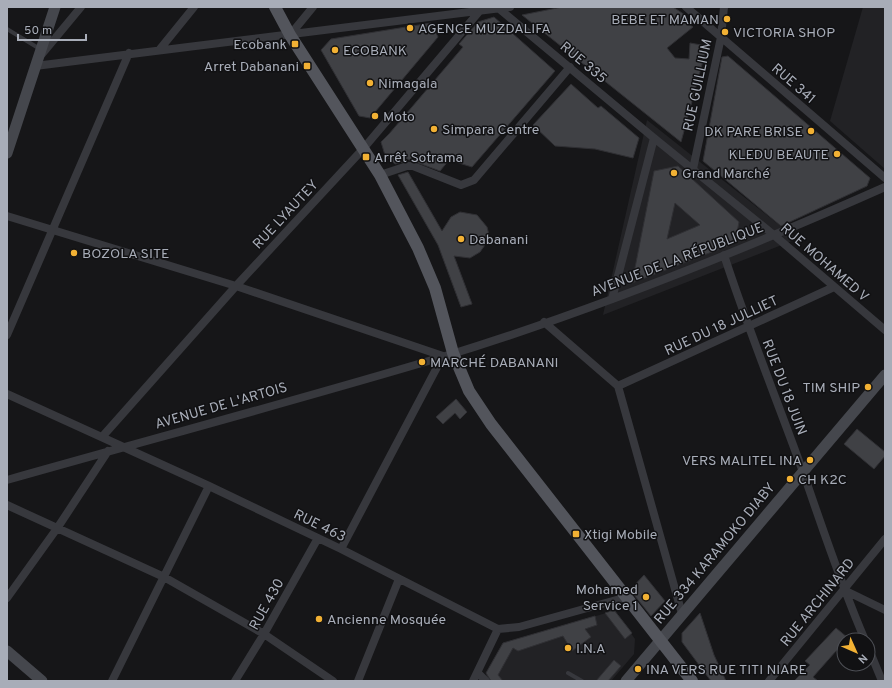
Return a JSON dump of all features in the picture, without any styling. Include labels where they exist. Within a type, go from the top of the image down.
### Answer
[{"type":"main road","points":[[7,153],[54,7]]},
{"type":"main road","points":[[274,7],[290,35],[380,175],[418,248],[435,288],[448,354],[469,392],[490,424],[628,597],[692,681]]},
{"type":"main road","name":"RUE 334 KARAMOKO DIABY","points":[[626,681],[885,375]]},
{"type":"main road","points":[[7,651],[42,681]]},
{"type":"street","points":[[38,58],[81,7]]},
{"type":"street","points":[[160,49],[194,7]]},
{"type":"street","points":[[290,35],[313,7]]},
{"type":"street","points":[[38,58],[129,53],[290,35],[482,9],[510,7]]},
{"type":"street","name":"RUE 341","points":[[686,7],[885,178]]},
{"type":"street","name":"RUE GUILLIUM","points":[[693,169],[721,37],[724,7]]},
{"type":"street","name":"RUE 335","points":[[498,8],[654,138]]},
{"type":"street","name":"RUE LYAUTEY","points":[[102,437],[236,286],[363,149],[482,9]]},
{"type":"street","points":[[7,335],[129,53]]},
{"type":"street","points":[[380,175],[407,166],[414,166],[461,185],[474,180],[570,68]]},
{"type":"street","points":[[612,299],[654,138]]},
{"type":"street","name":"RUE MOHAMED V","points":[[654,138],[775,236],[885,330]]},
{"type":"street","name":"AVENUE DE LA RÉPUBLIQUE","points":[[474,346],[612,299],[775,236],[885,187]]},
{"type":"street","points":[[7,216],[236,286],[448,354],[341,549]]},
{"type":"street","name":"RUE DU 18 JUIN","points":[[724,255],[748,328],[803,472],[844,590],[862,632]]},
{"type":"street","name":"RUE DU 18 JULLIET","points":[[618,386],[748,328],[834,287]]},
{"type":"street","points":[[544,322],[618,386],[682,614]]},
{"type":"street","name":"AVENUE DE L'ARTOIS","points":[[7,480],[474,346]]},
{"type":"street","name":"RUE 463","points":[[7,394],[124,446],[341,549],[399,580],[498,629]]},
{"type":"street","points":[[7,598],[58,527],[108,451]]},
{"type":"street","points":[[112,681],[209,486]]},
{"type":"street","points":[[7,505],[58,527],[164,577],[264,634],[333,681]]},
{"type":"street","name":"RUE 430","points":[[235,681],[264,634],[318,538]]},
{"type":"street","name":"RUE ARCHINARD","points":[[769,681],[885,539]]},
{"type":"street","points":[[358,681],[399,580]]},
{"type":"street","points":[[844,590],[885,610]]},
{"type":"street","points":[[474,681],[498,629],[519,627],[628,597]]},
{"type":"street","points":[[876,660],[882,671],[882,681]]},
{"type":"street","points":[[478,672],[486,681]]},
{"type":"lane","points":[[7,29],[38,58]]},
{"type":"lane","points":[[568,673],[582,681]]},
{"type":"shaded area","points":[[863,7],[885,7],[885,169],[830,121]]},
{"type":"shaded area","name":"Grand Marché","points":[[647,120],[797,239],[603,315]]},
{"type":"shaded area","name":"I.N.A","points":[[613,611],[616,612],[635,639],[634,654],[611,681],[490,681],[486,676],[504,643]]},
{"type":"building","points":[[562,7],[673,7],[685,15],[681,18],[693,27],[667,48],[675,58],[689,59],[690,43],[707,46],[681,142],[522,15]]},
{"type":"building","points":[[494,17],[555,71],[472,167],[449,160],[440,171],[399,156],[403,162],[395,164],[385,155],[381,142],[463,47],[459,44],[478,22]]},
{"type":"building","name":"Nimagala","points":[[431,23],[438,37],[370,118],[359,116],[321,50],[331,39]]},
{"type":"building","points":[[728,56],[870,178],[867,186],[781,226],[703,161],[722,57]]},
{"type":"building","points":[[571,84],[598,108],[601,106],[639,138],[633,158],[595,149],[555,146],[533,125]]},
{"type":"building","points":[[678,166],[739,222],[735,243],[632,283],[654,171]],"holes":[[[675,203],[700,225],[667,239]]]},
{"type":"building","name":"Dabanani","points":[[408,172],[442,231],[451,217],[460,212],[477,215],[487,227],[489,235],[487,242],[480,252],[470,258],[454,256],[472,304],[461,307],[438,245],[398,175]]},
{"type":"building","points":[[456,399],[467,412],[460,419],[455,413],[443,424],[436,417]]},
{"type":"building","points":[[857,429],[885,452],[885,456],[874,469],[844,444]]},
{"type":"building","name":"Mohamed Service 1","points":[[644,575],[665,601],[651,616],[630,590]]},
{"type":"building","points":[[614,610],[632,633],[625,639],[605,613]]},
{"type":"building","points":[[700,613],[714,655],[726,681],[711,681],[682,642],[682,633]]},
{"type":"building","points":[[595,616],[597,625],[585,629],[591,637],[572,651],[563,636],[518,651],[513,648],[498,675],[503,681],[491,681],[486,673],[503,643]]},
{"type":"building","points":[[836,628],[841,632],[836,632],[836,651],[813,677],[818,681],[794,681],[810,665],[805,661]]},
{"type":"building","points":[[614,660],[621,666],[608,681],[596,681]]},
{"type":"place","name":"BEBE ET MAMAN","points":[[727,19]]},
{"type":"place","name":"AGENCE MUZDALIFA","points":[[410,28]]},
{"type":"place","name":"VICTORIA SHOP","points":[[725,32]]},
{"type":"place","name":"Ecobank","points":[[295,44]]},
{"type":"place","name":"ECOBANK","points":[[335,50]]},
{"type":"place","name":"Arret Dabanani","points":[[307,66]]},
{"type":"place","name":"Nimagala","points":[[370,83]]},
{"type":"place","name":"Moto","points":[[375,116]]},
{"type":"place","name":"Simpara Centre","points":[[434,129]]},
{"type":"place","name":"DK PARE BRISE","points":[[811,131]]},
{"type":"place","name":"KLEDU BEAUTE","points":[[837,154]]},
{"type":"place","name":"Arrêt Sotrama","points":[[366,157]]},
{"type":"place","name":"Grand Marché","points":[[674,173]]},
{"type":"place","name":"Dabanani","points":[[461,239]]},
{"type":"place","name":"BOZOLA SITE","points":[[74,253]]},
{"type":"place","name":"MARCHÉ DABANANI","points":[[422,362]]},
{"type":"place","name":"TIM SHIP","points":[[868,387]]},
{"type":"place","name":"VERS MALITEL INA","points":[[810,460]]},
{"type":"place","name":"CH K2C","points":[[790,479]]},
{"type":"place","name":"Xtigi Mobile","points":[[576,534]]},
{"type":"place","name":"Mohamed Service 1","points":[[646,597]]},
{"type":"place","name":"Ancienne Mosquée","points":[[319,619]]},
{"type":"place","name":"I.N.A","points":[[568,648]]},
{"type":"place","name":"INA VERS RUE TITI NIARE","points":[[638,669]]}]
